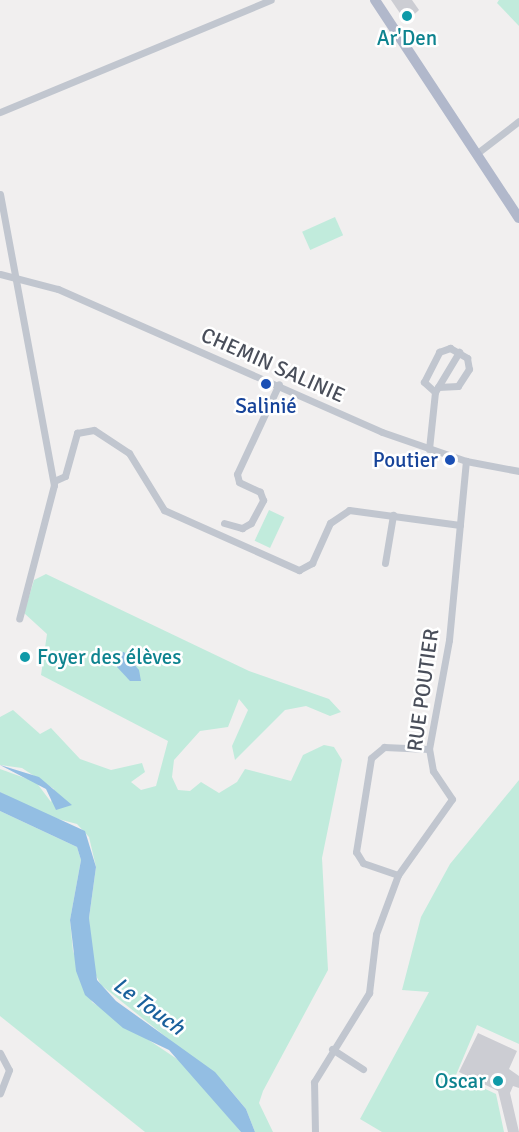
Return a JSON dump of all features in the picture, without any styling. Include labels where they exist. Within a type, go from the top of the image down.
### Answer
[{"type":"main road","points":[[375,0],[519,218]]},
{"type":"street","points":[[0,112],[271,0]]},
{"type":"street","points":[[476,154],[519,121]]},
{"type":"street","points":[[0,194],[4,233],[17,276],[54,481],[54,496],[19,619]]},
{"type":"street","name":"CHEMIN SALINIE","points":[[0,274],[17,276],[279,384],[429,449],[466,461],[519,471]]},
{"type":"street","points":[[439,352],[459,352],[469,365],[461,383],[437,390],[424,382],[439,352]]},
{"type":"street","points":[[429,449],[437,390],[459,352]]},
{"type":"street","points":[[224,523],[235,528],[250,523],[263,500],[261,492],[239,482],[237,474],[279,384]]},
{"type":"street","points":[[54,481],[65,476],[77,433],[94,430],[129,453],[164,510],[299,570],[312,563],[338,516],[349,510],[460,525]]},
{"type":"street","name":"RUE POUTIER","points":[[315,1132],[314,1082],[332,1049],[369,993],[376,934],[398,875],[452,799],[433,771],[429,749],[449,640],[450,589],[460,525],[466,461]]},
{"type":"street","points":[[385,563],[393,515]]},
{"type":"street","points":[[398,875],[363,863],[356,852],[370,758],[384,747],[429,749]]},
{"type":"street","points":[[332,1049],[363,1069]]},
{"type":"street","points":[[0,1053],[9,1070],[0,1093]]},
{"type":"green space","points":[[499,0],[519,0],[519,26],[497,3]]},
{"type":"green space","points":[[335,217],[343,235],[310,250],[302,232]]},
{"type":"green space","points":[[269,510],[284,517],[270,548],[255,541]]},
{"type":"green space","points":[[46,574],[249,671],[329,699],[341,712],[330,716],[306,706],[285,710],[235,760],[232,746],[248,710],[239,699],[228,727],[200,731],[174,760],[172,777],[178,790],[190,791],[201,782],[219,793],[237,782],[245,769],[291,781],[303,755],[324,745],[334,747],[342,760],[322,858],[328,970],[263,1091],[259,1103],[273,1132],[255,1132],[246,1109],[226,1085],[101,985],[92,968],[89,918],[96,867],[89,837],[77,824],[43,815],[0,792],[0,769],[36,782],[51,802],[54,789],[22,768],[0,765],[0,717],[13,710],[40,734],[51,728],[80,759],[111,770],[142,763],[145,772],[131,782],[141,790],[156,786],[168,741],[41,675],[47,634],[24,613],[34,580]]},
{"type":"green space","points":[[519,780],[519,1044],[477,1025],[456,1075],[496,1094],[504,1132],[382,1132],[360,1119],[429,992],[402,990],[421,917],[450,864]]},
{"type":"green space","points":[[0,811],[77,847],[81,860],[70,920],[73,951],[92,1002],[183,1063],[241,1132],[145,1132],[0,1016]]},
{"type":"water","points":[[117,652],[124,652],[139,670],[141,681],[130,681],[117,667]]},
{"type":"water","points":[[0,765],[39,777],[72,805],[56,810],[46,789]]},
{"type":"water","points":[[0,792],[85,831],[96,867],[89,918],[97,980],[116,1001],[215,1072],[246,1109],[255,1132],[241,1132],[169,1050],[123,1028],[85,995],[76,971],[70,920],[81,860],[77,847],[0,811]]},
{"type":"building","name":"Ar'Den","points":[[391,0],[412,0],[419,10],[406,22]]},
{"type":"building","name":"Oscar","points":[[478,1033],[517,1051],[509,1069],[519,1076],[519,1088],[513,1086],[510,1093],[519,1132],[508,1132],[498,1091],[459,1072]]},
{"type":"place","name":"Ar'Den","points":[[407,16]]},
{"type":"place","name":"Salinié","points":[[266,384]]},
{"type":"place","name":"Poutier","points":[[450,460]]},
{"type":"place","name":"Foyer des élèves","points":[[25,657]]},
{"type":"place","name":"Oscar","points":[[498,1081]]},
{"type":"water label","name":"Le Touch","points":[[149,1006]]}]
